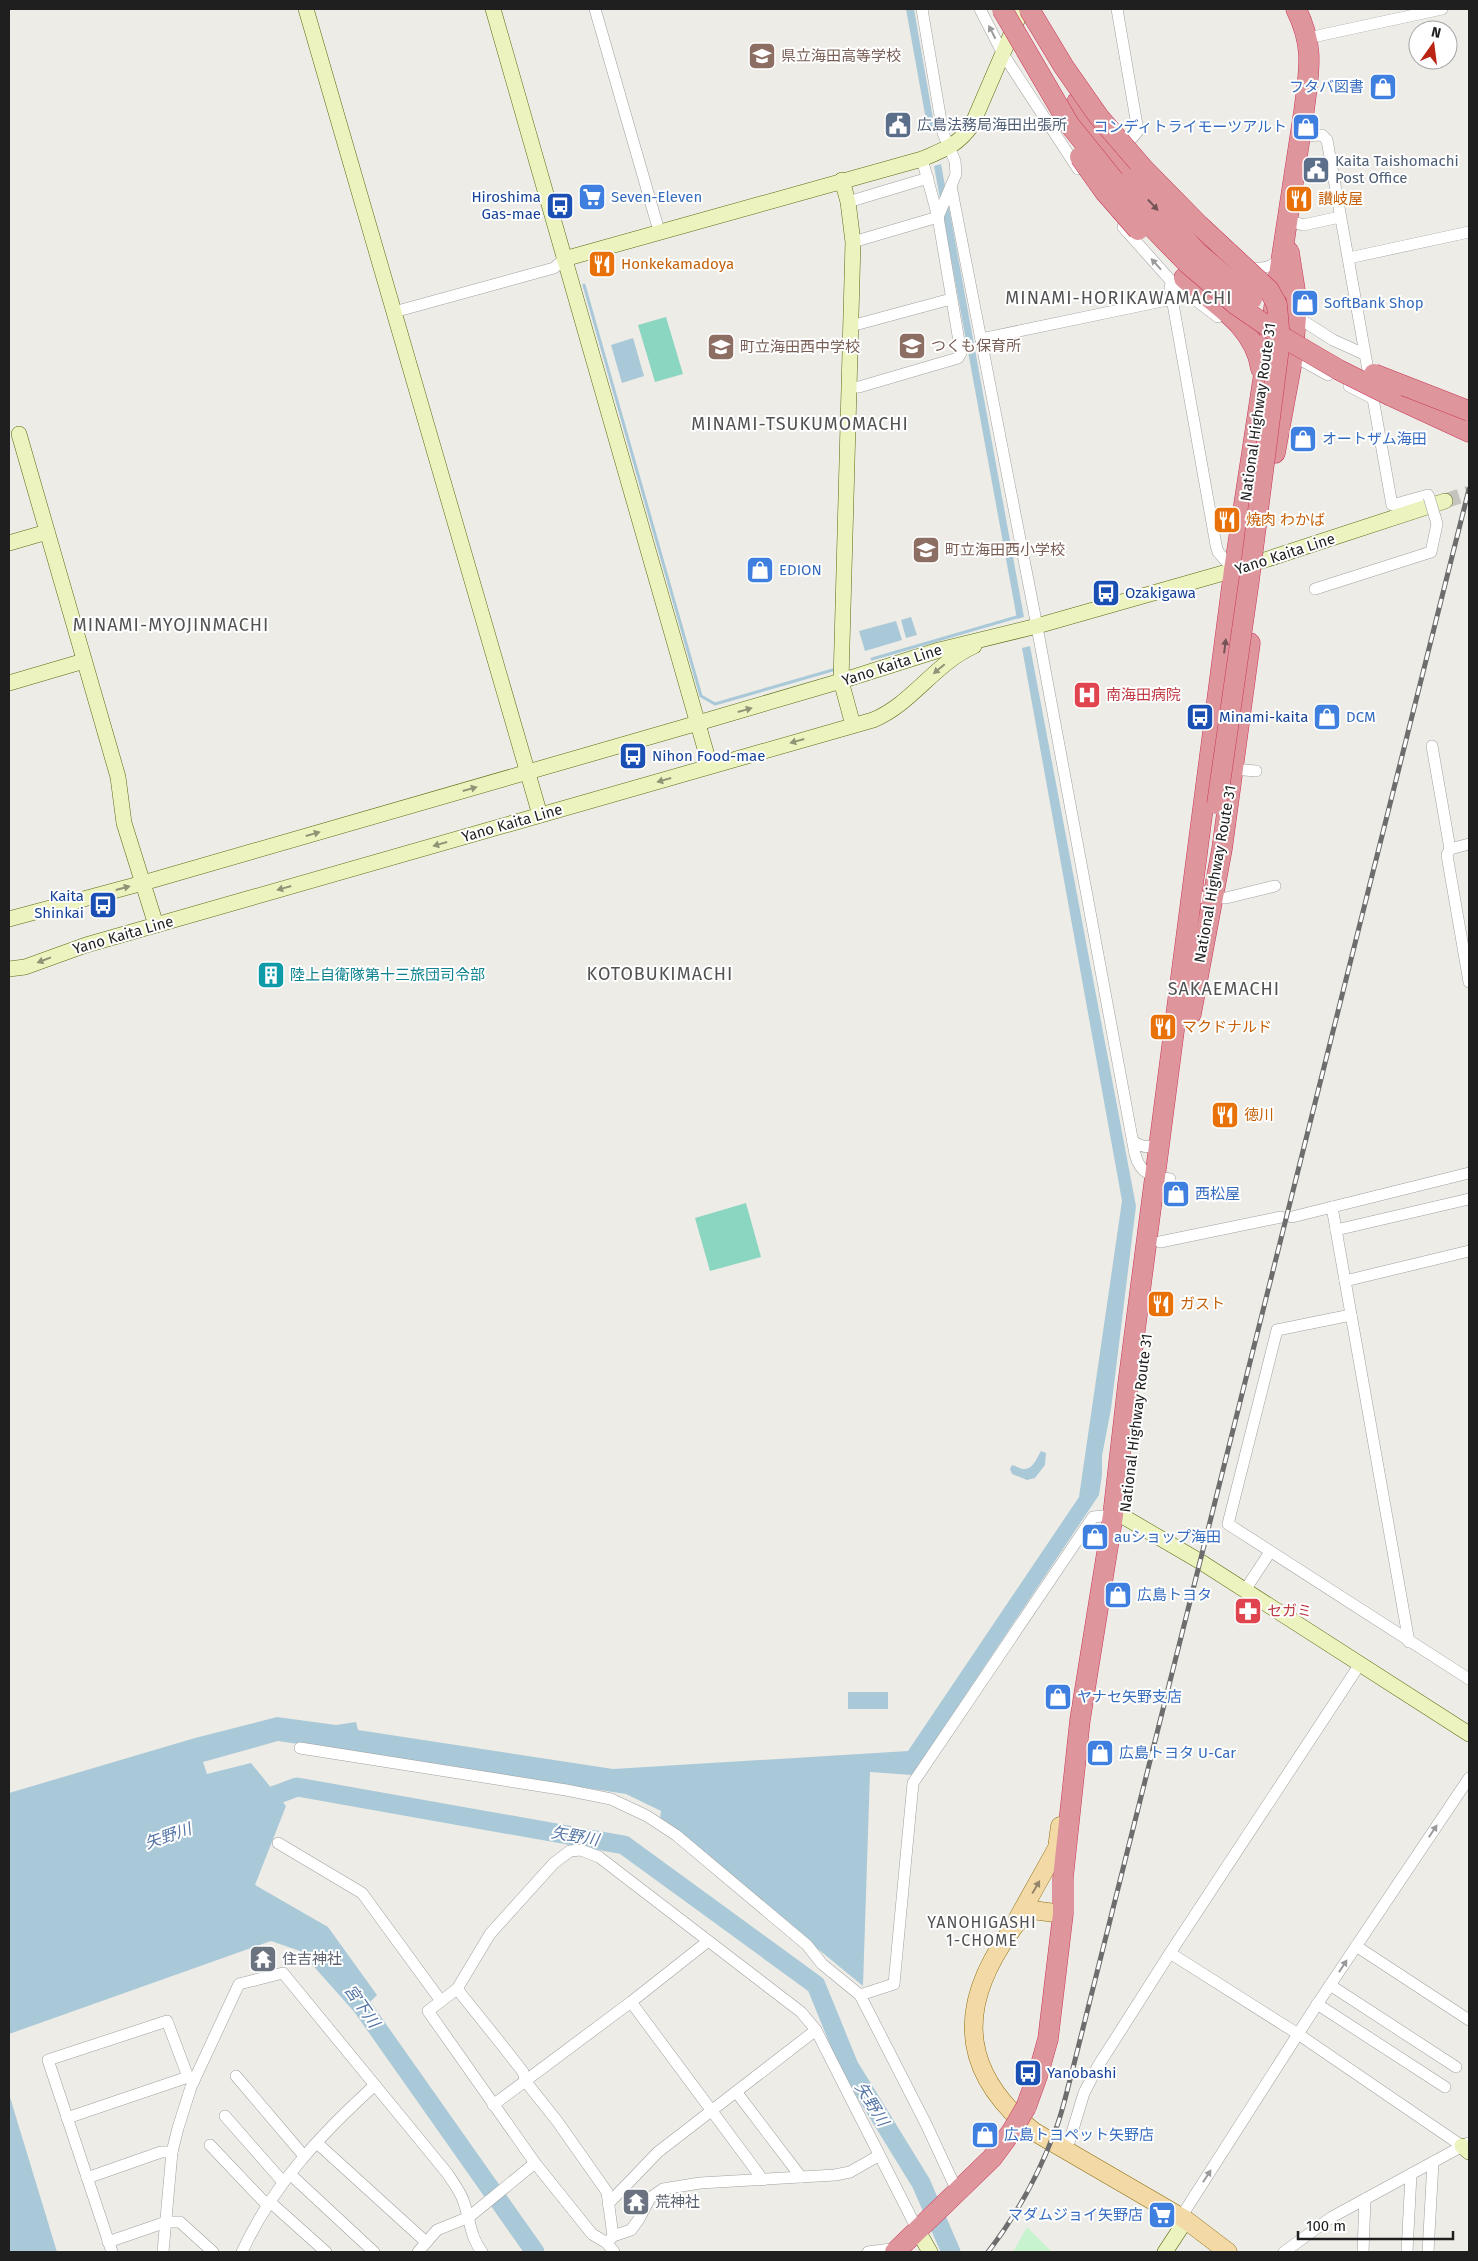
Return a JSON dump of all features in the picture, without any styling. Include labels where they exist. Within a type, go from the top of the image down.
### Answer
[{"type":"highway","points":[[990,9],[1044,104],[1104,191],[1178,280],[1244,328],[1258,352],[1260,360],[1259,416]]},
{"type":"highway","points":[[1002,9],[1069,124],[1151,226],[1188,264],[1235,304],[1286,339],[1382,398],[1469,432]]},
{"type":"highway","points":[[1023,9],[1073,97],[1122,168],[1146,198],[1196,252],[1286,326],[1340,358],[1380,377],[1469,411]]},
{"type":"highway","points":[[1030,9],[1064,67],[1099,117],[1144,169],[1178,204],[1234,259],[1269,290],[1277,305],[1280,340],[1249,581],[1204,898]]},
{"type":"highway","name":"National Highway Route 31","points":[[897,2250],[992,2158],[1012,2130],[1026,2107],[1040,2071],[1048,2038],[1063,1914],[1063,1878],[1080,1720],[1119,1516],[1128,1384],[1194,992],[1234,570],[1259,416],[1309,64],[1308,38],[1296,9]]},
{"type":"highway","name":"National Highway Route 31","points":[[1063,1914],[1072,1881],[1091,1715],[1160,1242],[1163,1178],[1161,1142],[1204,898],[1222,849],[1276,440],[1293,356],[1297,303],[1288,248],[1288,220]]},
{"type":"highway","points":[[1340,358],[1424,387],[1469,397]]},
{"type":"highway","points":[[1382,398],[1469,423]]},
{"type":"main road","points":[[1080,1720],[1067,1779],[1057,1848],[1012,1929],[987,1968],[980,1986],[974,2016],[974,2031],[978,2054],[984,2074],[995,2093],[1012,2113],[1033,2130],[1183,2219],[1228,2252]]},
{"type":"main road","points":[[1012,1929],[1023,1915],[1032,1910],[1063,1914]]},
{"type":"street","points":[[306,9],[540,815]]},
{"type":"street","points":[[493,9],[710,766]]},
{"type":"street","points":[[595,9],[659,231]]},
{"type":"street","points":[[853,242],[939,214],[956,174],[954,161],[943,132],[922,9]]},
{"type":"street","points":[[980,9],[1003,54],[1096,197],[1178,280],[1170,288],[1216,545],[1218,552],[1234,570]]},
{"type":"street","points":[[394,312],[554,268],[564,259],[659,231],[922,159],[949,147],[962,139],[972,125],[1023,9]]},
{"type":"street","points":[[1030,9],[1127,144],[1179,202],[1296,317],[1333,340],[1364,354]]},
{"type":"street","points":[[1118,9],[1138,131],[1127,144]]},
{"type":"street","points":[[1308,38],[1442,9]]},
{"type":"street","points":[[1300,136],[1322,135],[1326,140],[1349,258],[1364,354],[1382,398],[1392,505],[1428,496],[1437,524],[1431,552],[1315,589]]},
{"type":"street","points":[[849,387],[859,387],[958,358],[961,354],[939,214],[922,159]]},
{"type":"street","points":[[848,202],[928,178]]},
{"type":"street","points":[[842,180],[848,202],[853,242],[841,681],[853,725]]},
{"type":"street","points":[[950,189],[981,339],[1133,1141],[1138,1164],[1144,1171],[1163,1178]]},
{"type":"street","points":[[1288,220],[1303,225],[1340,217]]},
{"type":"street","points":[[1349,258],[1469,232]]},
{"type":"street","points":[[1245,267],[1258,269],[1268,267],[1282,256]]},
{"type":"street","points":[[947,262],[963,258]]},
{"type":"street","points":[[851,326],[952,298]]},
{"type":"street","points":[[981,339],[1172,299]]},
{"type":"street","points":[[1244,328],[1269,340],[1293,356],[1382,398]]},
{"type":"street","points":[[19,434],[118,777],[124,823],[156,925]]},
{"type":"street","name":"Yano Kaita Line","points":[[9,918],[143,883],[698,723],[939,650],[982,638],[1016,632],[1234,570],[1445,501]]},
{"type":"street","points":[[9,543],[47,532]]},
{"type":"street","name":"Yano Kaita Line","points":[[9,969],[25,967],[79,947],[873,720],[890,712],[951,659],[996,636]]},
{"type":"street","points":[[9,683],[84,661]]},
{"type":"street","points":[[1432,746],[1450,849],[1447,855],[1469,982]]},
{"type":"street","points":[[1233,769],[1256,771]]},
{"type":"street","points":[[1450,849],[1469,844]]},
{"type":"street","points":[[1204,898],[1226,898],[1275,886]]},
{"type":"street","points":[[1133,1141],[1140,1146],[1149,1147],[1161,1142]]},
{"type":"street","points":[[1160,1242],[1332,1207],[1469,1173]]},
{"type":"street","points":[[1336,1230],[1469,1199]]},
{"type":"street","points":[[1332,1207],[1409,1642]]},
{"type":"street","points":[[1345,1281],[1469,1251]]},
{"type":"street","points":[[1351,1315],[1277,1330],[1228,1524],[1469,1680]]},
{"type":"street","points":[[860,1995],[894,1984],[913,1783],[1093,1517],[1119,1516],[1245,1590],[1469,1734]]},
{"type":"street","points":[[1245,1590],[1270,1552]]},
{"type":"street","points":[[1067,2150],[1084,2093],[1093,2075],[1170,1953],[1360,1664]]},
{"type":"street","points":[[300,1748],[566,1790],[611,1799],[648,1816],[676,1835],[807,1945],[822,1964],[860,1995],[926,2124],[955,2195]]},
{"type":"street","points":[[1165,2252],[1183,2219],[1298,2034],[1469,1778]]},
{"type":"street","points":[[278,1843],[362,1893],[442,2001]]},
{"type":"street","points":[[611,2244],[592,2234],[535,2163],[428,2011],[457,1989],[490,1934],[554,1864],[570,1852],[581,1850],[599,1857],[707,1942],[801,2012],[816,2030],[878,2156],[920,2228],[930,2252]]},
{"type":"street","points":[[493,2105],[526,2082],[707,1942]]},
{"type":"street","points":[[1356,1946],[1469,2020]]},
{"type":"street","points":[[1170,1953],[1298,2034],[1467,2147]]},
{"type":"street","points":[[163,2252],[172,2152],[191,2079],[239,1984],[283,1973],[447,2173],[462,2197],[469,2217],[473,2242],[482,2252]]},
{"type":"street","points":[[1330,1985],[1456,2067]]},
{"type":"street","points":[[457,1989],[523,2072],[526,2082],[557,2121],[607,2192],[611,2244]]},
{"type":"street","points":[[631,2002],[713,2110],[763,2180]]},
{"type":"street","points":[[1318,2004],[1445,2087]]},
{"type":"street","points":[[191,2079],[167,2021],[48,2060],[110,2247],[166,2222],[180,2222],[212,2252]]},
{"type":"street","points":[[608,2204],[658,2152],[737,2093],[816,2030]]},
{"type":"street","points":[[236,2076],[304,2156]]},
{"type":"street","points":[[67,2118],[191,2079]]},
{"type":"street","points":[[242,2252],[268,2203],[304,2156],[342,2115],[375,2085]]},
{"type":"street","points":[[737,2093],[801,2177]]},
{"type":"street","points":[[225,2116],[287,2178],[374,2252]]},
{"type":"street","points":[[317,2143],[426,2242]]},
{"type":"street","points":[[210,2145],[268,2203],[326,2252]]},
{"type":"street","points":[[1284,2252],[1332,2217],[1433,2162],[1467,2147]]},
{"type":"street","points":[[87,2178],[161,2152],[172,2152]]},
{"type":"street","points":[[611,2244],[631,2230],[650,2198],[663,2190],[700,2183],[763,2180],[850,2172],[878,2156]]},
{"type":"street","points":[[1428,2252],[1433,2162]]},
{"type":"street","points":[[418,2252],[437,2230],[469,2217],[535,2163]]},
{"type":"street","points":[[1407,2252],[1411,2174]]},
{"type":"street","points":[[1363,2252],[1365,2199]]},
{"type":"street","points":[[868,2252],[897,2250]]},
{"type":"green space","points":[[666,317],[683,374],[655,382],[638,325]]},
{"type":"green space","points":[[746,1203],[761,1257],[710,1271],[695,1218]]},
{"type":"green space","points":[[1027,2227],[1052,2252],[1013,2252]]},
{"type":"water","points":[[906,9],[914,9],[935,130],[928,131]]},
{"type":"water","points":[[941,164],[1024,617],[1017,619],[934,166]]},
{"type":"water","points":[[633,338],[644,376],[622,383],[611,345]]},
{"type":"water","points":[[911,617],[917,635],[906,638],[901,620]]},
{"type":"water","points":[[896,621],[902,640],[865,651],[859,631]]},
{"type":"water","points":[[1030,646],[1136,1206],[1111,1409],[1102,1456],[1099,1495],[912,1775],[870,1772],[863,1986],[660,1819],[661,1811],[626,1794],[278,1741],[203,1762],[207,1774],[251,1763],[286,1806],[255,1885],[328,1927],[377,1995],[357,2015],[300,1951],[271,1941],[9,2034],[9,1793],[195,1738],[277,1717],[336,1725],[356,1722],[358,1730],[613,1769],[908,1751],[1079,1497],[1122,1201],[1022,648]]},
{"type":"water","points":[[1041,1451],[1046,1453],[1045,1465],[1035,1478],[1027,1480],[1012,1474],[1010,1469],[1012,1465],[1022,1469],[1030,1467]]},
{"type":"water","points":[[848,1692],[888,1692],[888,1709],[848,1709]]},
{"type":"water","points":[[9,2094],[57,2252],[9,2252]]},
{"type":"waterway","points":[[584,285],[701,696],[715,704],[836,669]]},
{"type":"waterway","points":[[872,659],[1020,616]]},
{"type":"waterway","name":"矢野川","points":[[251,1804],[297,1787],[624,1845],[816,1985],[849,2066],[921,2183],[951,2252]]},
{"type":"waterway","name":"宮下川","points":[[349,1988],[535,2252]]},
{"type":"tunnel","points":[[1445,501],[1469,493]]},
{"type":"railway","points":[[988,2252],[1008,2224],[1034,2179],[1049,2147],[1064,2104],[1469,489]]},
{"type":"place","name":"県立海田高等学校","points":[[762,56]]},
{"type":"place","name":"フタバ図書","points":[[1383,87]]},
{"type":"place","name":"広島法務局海田出張所","points":[[898,125]]},
{"type":"place","name":"コンディトライモーツアルト","points":[[1306,127]]},
{"type":"place","name":"Kaita Taishomachi Post Office","points":[[1316,170]]},
{"type":"place","name":"Seven-Eleven","points":[[592,197]]},
{"type":"place","name":"讃岐屋","points":[[1299,199]]},
{"type":"place","name":"Hiroshima Gas-mae","points":[[560,206]]},
{"type":"place","name":"Honkekamadoya","points":[[602,264]]},
{"type":"place","name":"SoftBank Shop","points":[[1305,303]]},
{"type":"place","name":"つくも保育所","points":[[912,346]]},
{"type":"place","name":"町立海田西中学校","points":[[721,347]]},
{"type":"place","name":"オートザム海田","points":[[1303,439]]},
{"type":"place","name":"焼肉 わかば","points":[[1227,520]]},
{"type":"place","name":"町立海田西小学校","points":[[926,550]]},
{"type":"place","name":"EDION","points":[[760,570]]},
{"type":"place","name":"Ozakigawa","points":[[1106,593]]},
{"type":"place","name":"南海田病院","points":[[1087,695]]},
{"type":"place","name":"Minami-kaita","points":[[1200,717]]},
{"type":"place","name":"DCM","points":[[1327,717]]},
{"type":"place","name":"Nihon Food-mae","points":[[633,756]]},
{"type":"place","name":"Kaita Shinkai","points":[[103,905]]},
{"type":"place","name":"陸上自衛隊第十三旅団司令部","points":[[271,975]]},
{"type":"place","name":"マクドナルド","points":[[1163,1027]]},
{"type":"place","name":"徳川","points":[[1225,1115]]},
{"type":"place","name":"西松屋","points":[[1176,1194]]},
{"type":"place","name":"ガスト","points":[[1161,1304]]},
{"type":"place","name":"auショップ海田","points":[[1095,1537]]},
{"type":"place","name":"広島トヨタ","points":[[1118,1595]]},
{"type":"place","name":"セガミ","points":[[1248,1611]]},
{"type":"place","name":"ヤナセ矢野支店","points":[[1058,1697]]},
{"type":"place","name":"広島トヨタ U-Car","points":[[1100,1753]]},
{"type":"place","name":"住吉神社","points":[[263,1959]]},
{"type":"place","name":"Yanobashi","points":[[1028,2073]]},
{"type":"place","name":"広島トヨペット矢野店","points":[[985,2135]]},
{"type":"place","name":"荒神社","points":[[636,2202]]},
{"type":"place","name":"マダムジョイ矢野店","points":[[1162,2215]]},
{"type":"district","name":"MINAMI-HORIKAWAMACHI","points":[[1119,298]]},
{"type":"district","name":"MINAMI-TSUKUMOMACHI","points":[[800,424]]},
{"type":"district","name":"MINAMI-MYOJINMACHI","points":[[171,625]]},
{"type":"district","name":"KOTOBUKIMACHI","points":[[660,974]]},
{"type":"district","name":"SAKAEMACHI","points":[[1224,989]]},
{"type":"district","name":"YANOHIGASHI 1-CHOME","points":[[982,1931]]}]
